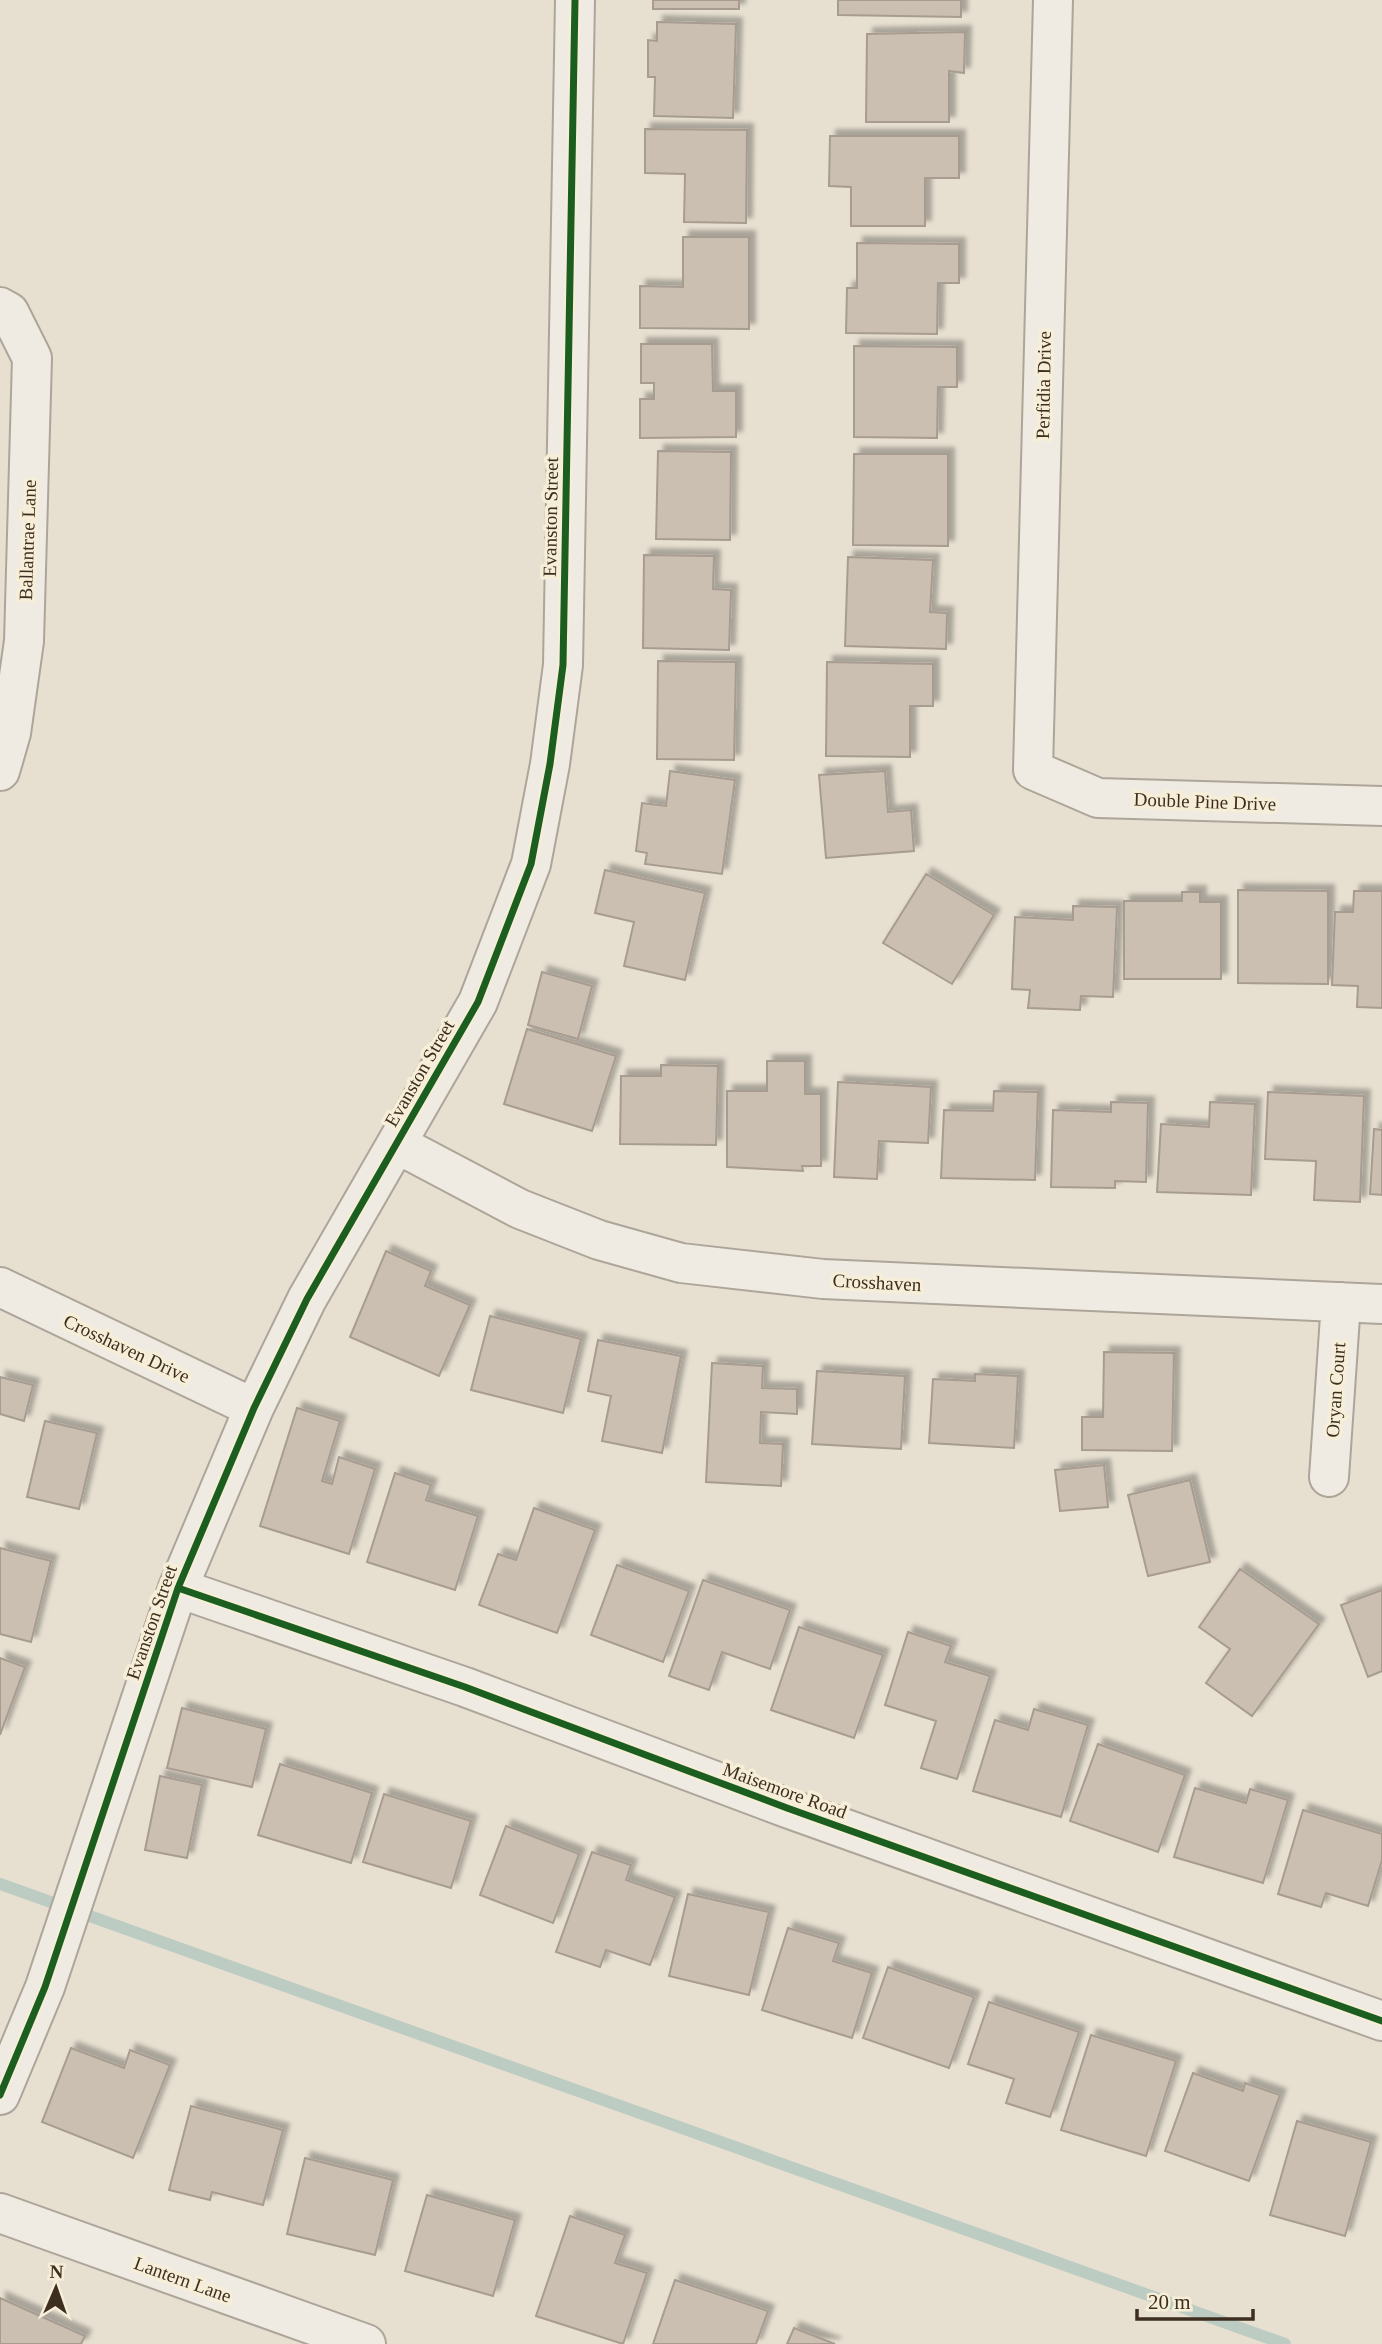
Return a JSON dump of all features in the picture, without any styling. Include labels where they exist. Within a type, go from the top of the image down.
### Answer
[{"type":"street","name":"Evanston Street","points":[[0,2095],[57,1948],[178,1588],[254,1408],[307,1299],[478,1002],[531,864],[550,764],[563,665],[575,0]]},
{"type":"street","name":"Perfidia Drive","points":[[1033,770],[1053,0]]},
{"type":"street","name":"Ballantrae Lane","points":[[0,771],[11,733],[24,641],[32,358],[4,309]]},
{"type":"street","name":"Double Pine Drive","points":[[1033,770],[1098,798],[1382,806]]},
{"type":"street","name":"Crosshaven","points":[[397,1144],[520,1209],[598,1240],[681,1263],[823,1279],[1382,1304]]},
{"type":"street","name":"Crosshaven Drive","points":[[0,1287],[254,1408]]},
{"type":"street","name":"Oryan Court","points":[[1329,1476],[1341,1303]]},
{"type":"street","name":"Maisemore Road","points":[[178,1588],[465,1687],[787,1808],[1382,2021]]},
{"type":"street","name":"Lantern Lane","points":[[0,2213],[366,2344]]},
{"type":"building","points":[[653,0],[739,0],[739,9],[653,9]]},
{"type":"building","points":[[838,0],[961,0],[961,17],[838,15]]},
{"type":"building","points":[[657,22],[736,24],[733,118],[654,116],[655,77],[648,77],[648,40],[657,41]]},
{"type":"building","points":[[965,32],[964,73],[949,71],[949,122],[866,122],[867,34]]},
{"type":"building","points":[[645,129],[747,130],[746,223],[684,222],[685,174],[645,173]]},
{"type":"building","points":[[830,136],[959,136],[959,178],[925,178],[925,226],[851,226],[851,187],[829,186]]},
{"type":"building","points":[[683,237],[749,237],[749,329],[640,328],[640,286],[683,287]]},
{"type":"building","points":[[857,243],[959,244],[959,283],[938,283],[937,334],[846,333],[847,288],[857,288]]},
{"type":"building","points":[[641,344],[712,344],[713,391],[736,391],[736,437],[640,438],[640,399],[654,399],[654,383],[641,383]]},
{"type":"building","points":[[854,346],[957,347],[957,387],[938,387],[937,438],[854,437]]},
{"type":"building","points":[[658,451],[731,452],[730,540],[656,539]]},
{"type":"building","points":[[854,454],[948,454],[948,546],[853,545]]},
{"type":"building","points":[[644,555],[714,556],[713,589],[731,590],[729,650],[643,648]]},
{"type":"building","points":[[848,557],[933,560],[930,612],[947,613],[946,649],[845,646]]},
{"type":"building","points":[[658,661],[736,662],[734,760],[657,759]]},
{"type":"building","points":[[827,662],[933,664],[933,706],[910,706],[910,757],[826,756]]},
{"type":"building","points":[[670,771],[735,780],[722,874],[645,864],[647,853],[636,851],[642,803],[666,806]]},
{"type":"building","points":[[885,771],[888,812],[911,810],[914,851],[826,858],[819,775]]},
{"type":"building","points":[[605,870],[705,893],[685,980],[624,966],[634,922],[595,913]]},
{"type":"building","points":[[926,874],[994,915],[952,984],[883,943]]},
{"type":"building","points":[[1238,890],[1328,891],[1328,984],[1238,983]]},
{"type":"building","points":[[1354,891],[1382,891],[1382,1008],[1357,1007],[1358,986],[1332,985],[1335,912],[1353,912]]},
{"type":"building","points":[[1182,892],[1200,892],[1200,902],[1221,902],[1221,979],[1124,979],[1124,901],[1182,901]]},
{"type":"building","points":[[1073,906],[1117,907],[1113,997],[1081,996],[1080,1010],[1028,1008],[1030,990],[1012,989],[1015,917],[1073,920]]},
{"type":"building","points":[[542,972],[592,986],[578,1039],[528,1025]]},
{"type":"building","points":[[527,1029],[616,1056],[592,1131],[504,1104]]},
{"type":"building","points":[[767,1061],[805,1061],[805,1094],[821,1094],[821,1166],[802,1166],[803,1171],[727,1167],[727,1091],[767,1091]]},
{"type":"building","points":[[661,1065],[718,1066],[716,1145],[620,1144],[621,1076],[661,1076]]},
{"type":"building","points":[[838,1082],[931,1087],[928,1143],[879,1141],[877,1179],[834,1177]]},
{"type":"building","points":[[994,1091],[1038,1092],[1035,1180],[941,1178],[944,1110],[993,1111]]},
{"type":"building","points":[[1268,1092],[1364,1096],[1360,1202],[1314,1200],[1316,1161],[1265,1159]]},
{"type":"building","points":[[1111,1102],[1148,1103],[1146,1182],[1115,1181],[1115,1188],[1051,1187],[1053,1110],[1111,1112]]},
{"type":"building","points":[[1210,1102],[1255,1104],[1251,1195],[1157,1192],[1161,1124],[1209,1127]]},
{"type":"building","points":[[1374,1129],[1382,1130],[1382,1195],[1370,1194]]},
{"type":"building","points":[[386,1251],[431,1271],[425,1286],[470,1305],[439,1376],[350,1337]]},
{"type":"building","points":[[490,1316],[581,1339],[563,1413],[471,1390]]},
{"type":"building","points":[[598,1340],[681,1356],[662,1453],[602,1441],[611,1396],[588,1391]]},
{"type":"building","points":[[1104,1352],[1174,1353],[1172,1451],[1082,1450],[1082,1417],[1103,1417]]},
{"type":"building","points":[[712,1363],[763,1366],[762,1388],[797,1389],[797,1414],[761,1412],[760,1443],[783,1444],[781,1486],[706,1482]]},
{"type":"building","points":[[817,1371],[905,1376],[901,1449],[812,1444]]},
{"type":"building","points":[[975,1374],[1018,1376],[1014,1448],[929,1443],[933,1379],[975,1381]]},
{"type":"building","points":[[0,1377],[33,1385],[24,1421],[0,1414]]},
{"type":"building","points":[[297,1408],[340,1421],[322,1481],[332,1484],[339,1457],[375,1469],[349,1554],[260,1526]]},
{"type":"building","points":[[45,1421],[97,1433],[79,1509],[27,1497]]},
{"type":"building","points":[[1104,1465],[1108,1507],[1060,1511],[1055,1470]]},
{"type":"building","points":[[395,1473],[431,1485],[426,1500],[478,1516],[455,1590],[367,1562]]},
{"type":"building","points":[[1190,1480],[1210,1562],[1148,1576],[1128,1495]]},
{"type":"building","points":[[534,1508],[595,1530],[557,1633],[479,1605],[498,1554],[516,1560]]},
{"type":"building","points":[[0,1548],[51,1561],[31,1642],[0,1634]]},
{"type":"building","points":[[617,1565],[689,1591],[663,1662],[591,1635]]},
{"type":"building","points":[[1240,1569],[1319,1624],[1252,1716],[1206,1683],[1230,1649],[1199,1627]]},
{"type":"building","points":[[703,1580],[790,1610],[770,1669],[722,1652],[709,1690],[669,1676]]},
{"type":"building","points":[[1382,1590],[1382,1671],[1368,1677],[1341,1605]]},
{"type":"building","points":[[799,1627],[883,1655],[854,1738],[771,1710]]},
{"type":"building","points":[[908,1632],[951,1646],[945,1662],[990,1676],[957,1779],[921,1768],[936,1721],[885,1705]]},
{"type":"building","points":[[0,1658],[25,1667],[0,1735]]},
{"type":"building","points":[[182,1708],[266,1729],[252,1787],[167,1768]]},
{"type":"building","points":[[1034,1709],[1088,1725],[1061,1817],[973,1791],[995,1720],[1028,1730]]},
{"type":"building","points":[[1098,1744],[1185,1775],[1158,1852],[1070,1821]]},
{"type":"building","points":[[280,1764],[372,1793],[351,1863],[258,1835]]},
{"type":"building","points":[[160,1776],[202,1785],[187,1858],[145,1850]]},
{"type":"building","points":[[1195,1788],[1246,1803],[1250,1789],[1288,1800],[1263,1883],[1174,1857]]},
{"type":"building","points":[[384,1794],[471,1821],[451,1888],[363,1862]]},
{"type":"building","points":[[1303,1810],[1382,1834],[1382,1860],[1368,1906],[1326,1893],[1321,1907],[1278,1894]]},
{"type":"building","points":[[506,1826],[579,1854],[553,1923],[480,1895]]},
{"type":"building","points":[[592,1852],[631,1865],[626,1880],[675,1897],[650,1965],[606,1950],[600,1967],[556,1952]]},
{"type":"building","points":[[688,1894],[769,1912],[749,1995],[669,1976]]},
{"type":"building","points":[[788,1928],[839,1943],[833,1961],[872,1973],[852,2038],[762,2010]]},
{"type":"building","points":[[888,1967],[974,1997],[949,2068],[863,2038]]},
{"type":"building","points":[[989,2002],[1079,2032],[1050,2117],[1006,2103],[1014,2079],[968,2064]]},
{"type":"building","points":[[1091,2035],[1176,2061],[1146,2156],[1061,2130]]},
{"type":"building","points":[[71,2048],[124,2068],[130,2050],[170,2065],[133,2158],[42,2122]]},
{"type":"building","points":[[1193,2073],[1243,2091],[1245,2083],[1280,2095],[1249,2181],[1165,2151]]},
{"type":"building","points":[[191,2106],[283,2130],[263,2205],[212,2192],[210,2200],[169,2190]]},
{"type":"building","points":[[1297,2121],[1371,2142],[1345,2236],[1270,2215]]},
{"type":"building","points":[[305,2158],[393,2180],[375,2255],[287,2234]]},
{"type":"building","points":[[427,2195],[515,2220],[493,2296],[405,2271]]},
{"type":"building","points":[[570,2216],[625,2235],[615,2263],[647,2273],[623,2344],[536,2316]]},
{"type":"building","points":[[675,2280],[768,2311],[756,2344],[653,2344]]},
{"type":"building","points":[[0,2298],[85,2336],[81,2344],[0,2344]]},
{"type":"building","points":[[794,2328],[835,2344],[787,2344]]},
{"type":"waterway","points":[[0,1884],[1285,2344]]},
{"type":"cycle path","points":[[0,2095],[45,1987],[178,1588],[254,1408],[307,1299],[478,1002],[531,864],[550,764],[563,665],[575,0]]},
{"type":"cycle path","points":[[178,1588],[465,1687],[787,1808],[1382,2021]]}]
